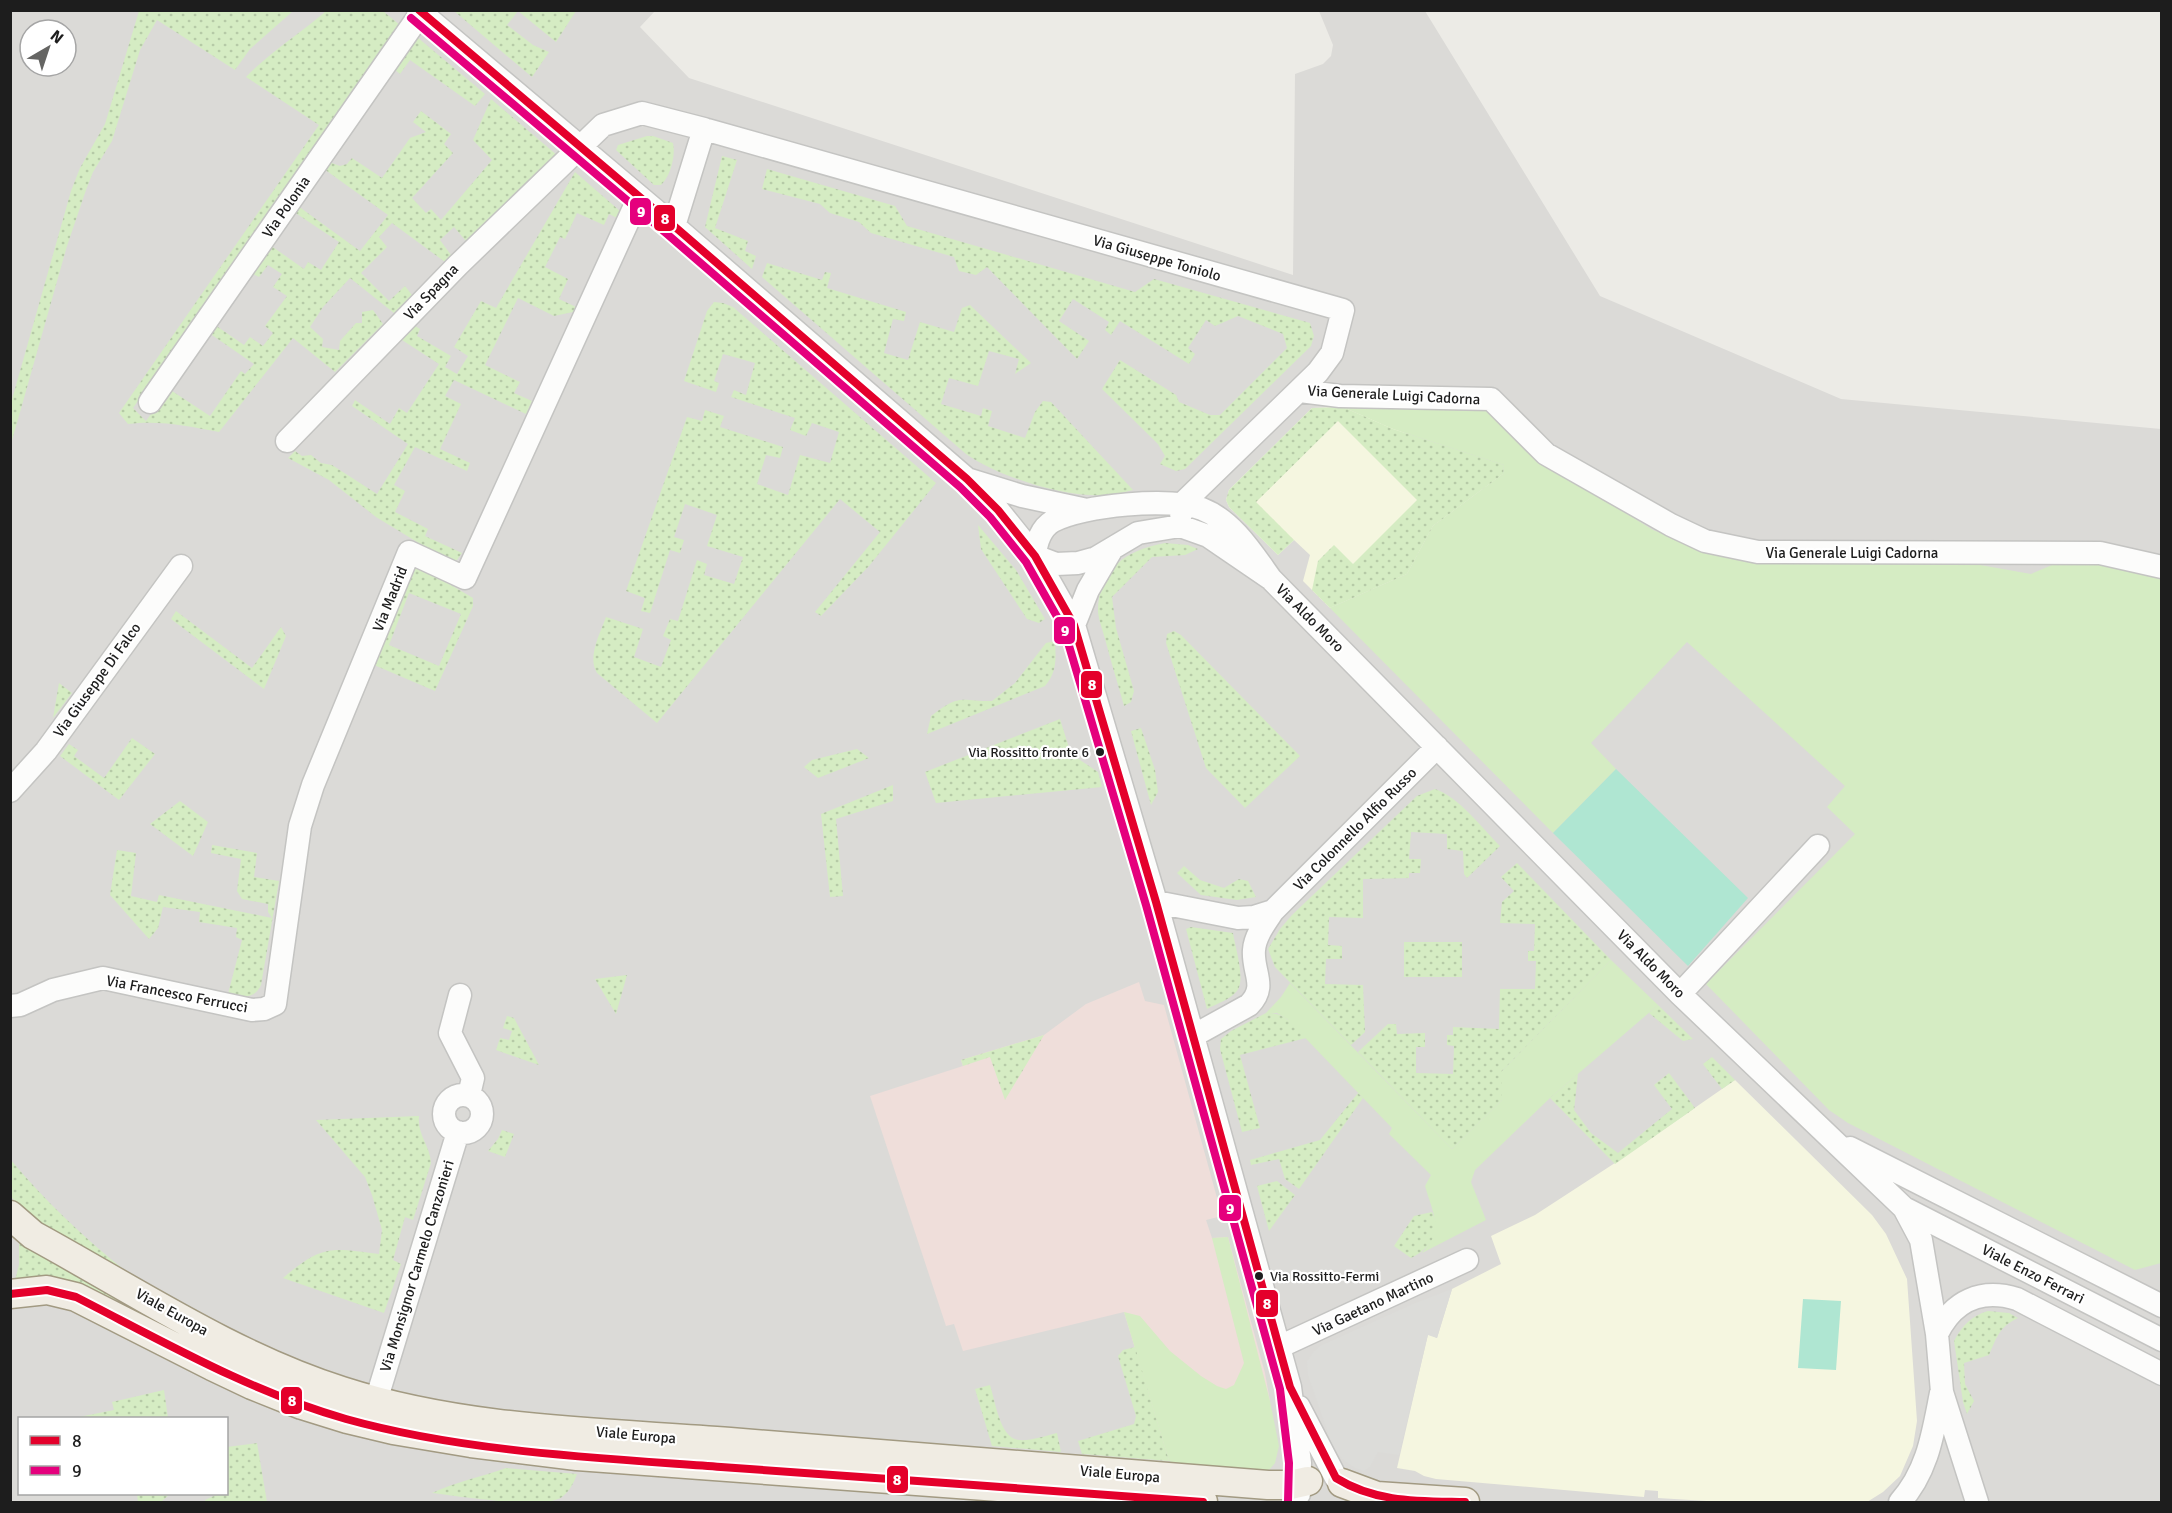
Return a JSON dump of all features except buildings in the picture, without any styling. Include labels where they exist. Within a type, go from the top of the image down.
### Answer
[{"type":"main road","name":"Viale Europa","points":[[10,1215],[33,1235],[237,1348],[312,1381],[376,1401],[480,1421],[559,1429],[1319,1489],[1466,1503]]},
{"type":"main road","name":"Viale Europa","points":[[10,1293],[47,1290],[76,1297],[262,1389],[347,1419],[415,1434],[554,1454],[1203,1503]]},
{"type":"street","points":[[420,12],[674,226],[967,479],[998,510],[1035,556],[1074,625],[1156,902],[1319,1489]]},
{"type":"street","name":"Via Polonia","points":[[150,402],[420,12]]},
{"type":"street","name":"Via Spagna","points":[[287,441],[458,264],[603,125],[642,113],[704,129]]},
{"type":"street","points":[[674,226],[704,129]]},
{"type":"street","name":"Via Giuseppe Toniolo","points":[[704,129],[1343,310],[1332,353],[1318,372],[1181,515]]},
{"type":"street","name":"Via Madrid","points":[[275,1004],[300,826],[312,785],[409,552],[465,578],[639,197]]},
{"type":"street","name":"Via Generale Luigi Cadorna","points":[[1300,391],[1340,396],[1491,399],[1546,454],[1671,525],[1705,541],[1758,552],[2100,553],[2162,567]]},
{"type":"street","points":[[967,479],[1022,496],[1088,510]]},
{"type":"street","points":[[1035,556],[1036,543],[1043,530],[1053,521],[1088,510],[1148,503],[1181,515]]},
{"type":"street","points":[[1035,556],[1056,564],[1078,563],[1096,558],[1138,533],[1181,515]]},
{"type":"street","name":"Via Aldo Moro","points":[[1181,515],[1271,579],[1680,994],[1904,1208],[1921,1240],[1936,1334],[1942,1392]]},
{"type":"street","points":[[1074,625],[1088,590],[1113,548]]},
{"type":"street","name":"Via Giuseppe Di Falco","points":[[10,791],[46,751],[181,566]]},
{"type":"street","name":"Via Colonnello Alfio Russo","points":[[1193,1036],[1249,1005],[1257,998],[1259,987],[1254,952],[1263,926],[1272,911],[1437,747]]},
{"type":"street","points":[[1680,994],[1818,846]]},
{"type":"street","points":[[1156,902],[1238,918],[1254,917],[1272,911]]},
{"type":"street","points":[[1238,918],[1250,932],[1254,952]]},
{"type":"street","name":"Via Francesco Ferrucci","points":[[10,1006],[20,1005],[53,990],[103,978],[252,1010],[264,1009],[275,1004]]},
{"type":"street","name":"Via Monsignor Carmelo Canzonieri","points":[[376,1401],[458,1132],[464,1133],[475,1129],[482,1118],[481,1106],[469,1095],[473,1078],[450,1033],[460,995]]},
{"type":"street","points":[[1827,1136],[2162,1306]]},
{"type":"street","name":"Viale Enzo Ferrari","points":[[1904,1208],[2162,1340]]},
{"type":"street","name":"Via Gaetano Martino","points":[[1279,1347],[1467,1260]]},
{"type":"street","points":[[1936,1334],[1942,1323],[1968,1300],[1983,1294],[2001,1294],[2017,1299],[2162,1374]]},
{"type":"street","points":[[1290,1386],[1300,1464],[1319,1489]]},
{"type":"street","points":[[1900,1503],[1923,1468],[1942,1392]]},
{"type":"street","points":[[1942,1392],[1977,1503]]},
{"type":"shaded area","points":[[10,11],[655,11],[640,27],[689,78],[1293,275],[1295,74],[1323,64],[1331,56],[1333,45],[1319,11],[1425,11],[1600,296],[1841,399],[2161,429],[2161,1502],[11,1502]]},
{"type":"shaded area","points":[[1343,407],[1503,474],[1433,526],[1407,574],[1330,608],[1303,581],[1310,555],[1294,540],[1278,555],[1229,507],[1226,500],[1229,490],[1312,408]]},
{"type":"shaded area","points":[[1139,982],[1145,1001],[1164,1005],[1222,1216],[1206,1220],[1212,1238],[1228,1237],[1265,1373],[1270,1401],[1169,1461],[1124,1312],[963,1351],[954,1324],[946,1326],[870,1096],[963,1066],[961,1060],[1044,1035],[1086,1004]]},
{"type":"shaded area","points":[[1735,1080],[1872,1215],[1886,1234],[1907,1279],[1917,1421],[1913,1446],[1900,1476],[1883,1492],[1867,1502],[1723,1502],[1658,1498],[1658,1491],[1645,1490],[1644,1497],[1436,1479],[1415,1471],[1397,1468],[1428,1334],[1437,1338],[1452,1289],[1501,1264],[1491,1236],[1535,1215]]},
{"type":"shaded area","points":[[1452,1289],[1437,1338],[1428,1335],[1399,1455],[1378,1452],[1370,1467],[1364,1471],[1355,1468],[1342,1459],[1333,1448],[1308,1375],[1307,1361],[1320,1346]]},
{"type":"green space","points":[[139,11],[293,11],[250,49],[235,70],[157,20],[140,50],[112,141],[93,172],[86,190],[67,246],[11,444],[11,403],[71,191],[80,168],[105,124]]},
{"type":"green space","points":[[326,11],[383,11],[401,26],[133,408],[146,421],[169,389],[210,416],[241,371],[245,374],[254,364],[209,333],[215,325],[244,345],[250,337],[263,346],[273,333],[265,326],[287,296],[273,287],[282,274],[268,265],[259,277],[251,273],[270,245],[304,269],[308,262],[321,270],[339,242],[294,212],[298,206],[360,251],[388,215],[324,169],[329,162],[340,166],[347,164],[352,158],[382,178],[410,138],[426,132],[413,122],[421,111],[451,134],[444,144],[453,153],[412,198],[426,213],[431,209],[441,220],[492,160],[473,140],[491,99],[558,156],[466,241],[454,227],[440,240],[451,255],[445,262],[392,223],[379,237],[387,247],[361,273],[389,301],[405,286],[412,295],[394,313],[350,278],[323,307],[310,327],[323,339],[322,347],[339,350],[340,341],[356,323],[362,323],[362,312],[373,310],[383,324],[335,372],[293,338],[219,432],[163,423],[128,424],[119,413],[319,125],[246,77]]},
{"type":"green space","points":[[454,11],[518,11],[507,25],[533,45],[549,52],[532,77]]},
{"type":"green space","points":[[518,11],[576,11],[556,42]]},
{"type":"green space","points":[[417,37],[485,94],[475,106],[410,60],[400,74],[394,69]]},
{"type":"green space","points":[[647,136],[673,143],[672,166],[661,185],[654,185],[616,150],[618,145]]},
{"type":"green space","points":[[722,156],[737,160],[715,228],[748,241],[745,251],[756,256],[752,269],[705,227]]},
{"type":"green space","points":[[767,169],[895,206],[907,226],[1135,292],[1154,279],[1310,323],[1314,336],[1311,346],[1185,469],[1176,471],[1160,464],[1165,456],[1158,444],[1102,389],[1120,360],[1176,395],[1179,402],[1210,415],[1220,415],[1287,348],[1283,334],[1238,316],[1215,326],[1206,320],[1188,348],[1195,354],[1189,364],[1120,321],[1111,335],[1105,330],[1109,322],[1073,299],[1059,321],[1089,341],[1077,359],[987,267],[976,275],[959,271],[954,257],[871,233],[859,222],[830,213],[820,204],[762,189]]},
{"type":"green space","points":[[575,172],[620,211],[617,218],[609,214],[604,225],[577,213],[565,239],[560,237],[545,267],[568,279],[559,299],[576,307],[573,312],[554,316],[518,298],[485,365],[520,382],[514,393],[532,401],[526,414],[454,380],[445,396],[461,404],[440,449],[470,463],[467,471],[415,447],[394,485],[405,491],[395,512],[428,529],[425,536],[462,553],[457,560],[450,562],[376,517],[329,480],[288,458],[295,451],[302,456],[311,455],[321,463],[332,465],[377,494],[408,444],[352,406],[355,400],[390,424],[399,408],[407,413],[439,364],[402,340],[415,326],[420,329],[417,336],[451,356],[445,367],[457,374],[468,356],[454,347],[481,301],[496,308]]},
{"type":"green space","points":[[767,263],[822,280],[825,272],[831,273],[827,288],[906,312],[904,321],[893,319],[884,353],[908,360],[920,322],[954,332],[962,308],[970,305],[1031,363],[1015,374],[1019,359],[989,351],[978,386],[949,378],[941,404],[981,416],[983,408],[992,411],[988,426],[1025,438],[1035,412],[1043,401],[1051,402],[1133,490],[1110,495],[1093,495],[1055,490],[1016,479],[966,454],[762,277]]},
{"type":"green space","points":[[714,302],[733,307],[936,483],[869,566],[821,616],[815,612],[880,532],[840,499],[657,723],[597,673],[593,660],[606,617],[643,629],[634,657],[661,667],[671,640],[663,636],[670,619],[678,621],[697,560],[707,564],[704,575],[734,584],[743,557],[707,546],[717,515],[685,504],[674,537],[684,540],[680,553],[670,550],[650,613],[641,611],[645,598],[626,591],[687,417],[702,421],[705,410],[724,416],[720,427],[783,447],[780,458],[766,455],[757,484],[788,495],[800,455],[830,463],[839,432],[812,423],[806,436],[790,430],[795,418],[731,397],[734,390],[746,395],[755,363],[723,354],[714,381],[719,383],[716,392],[684,381],[707,311]]},
{"type":"green space","points":[[1343,407],[1480,407],[1497,415],[1551,467],[1653,530],[1714,553],[1969,563],[2031,574],[2059,562],[2123,564],[2161,575],[2161,1263],[2135,1270],[1848,1123],[1829,1110],[1706,984],[1855,834],[1827,807],[1845,786],[1687,642],[1591,743],[1616,769],[1553,833],[1330,608],[1407,574],[1433,526],[1503,474],[1504,465],[1393,429]]},
{"type":"green space","points":[[1343,407],[1393,429],[1504,465],[1503,474],[1433,526],[1407,574],[1330,608],[1312,590],[1318,561],[1334,545],[1353,564],[1417,500],[1338,421],[1256,502],[1294,540],[1278,555],[1229,507],[1226,500],[1229,490],[1312,408]]},
{"type":"green space","points":[[978,525],[1016,570],[1045,619],[1039,623],[1027,619],[981,549]]},
{"type":"green space","points":[[1165,543],[1188,545],[1198,549],[1185,555],[1152,557],[1112,597],[1116,628],[1134,691],[1131,702],[1124,706],[1099,619],[1099,597],[1109,573],[1117,564],[1138,551]]},
{"type":"green space","points":[[422,568],[473,598],[473,606],[435,691],[374,665],[415,569]],"holes":[[[409,593],[461,614],[439,666],[389,645]]]},
{"type":"green space","points":[[176,611],[252,668],[281,627],[286,636],[264,689],[171,619]]},
{"type":"green space","points":[[1174,631],[1181,635],[1300,756],[1245,808],[1206,768],[1166,643],[1167,634]]},
{"type":"green space","points":[[1055,641],[1054,670],[1045,686],[927,734],[931,716],[955,701],[992,701],[1015,683],[1046,643]]},
{"type":"green space","points":[[59,683],[72,693],[53,718]]},
{"type":"green space","points":[[1060,719],[1071,754],[1098,772],[1102,787],[936,803],[925,772]]},
{"type":"green space","points":[[1141,728],[1155,770],[1158,792],[1151,805],[1131,731]]},
{"type":"green space","points":[[132,738],[155,754],[119,800],[60,756],[69,744],[78,750],[74,756],[104,778]]},
{"type":"green space","points":[[857,749],[869,758],[818,778],[804,767],[812,760]]},
{"type":"green space","points":[[1616,769],[1748,898],[1688,966],[1553,833]]},
{"type":"green space","points":[[893,785],[893,801],[836,819],[843,896],[830,897],[821,814]]},
{"type":"green space","points":[[1435,789],[1461,806],[1500,846],[1467,878],[1464,874],[1463,851],[1447,849],[1447,834],[1411,832],[1409,859],[1421,859],[1420,873],[1409,873],[1409,878],[1363,879],[1363,918],[1329,917],[1328,945],[1342,946],[1342,959],[1326,959],[1325,984],[1363,985],[1365,1032],[1351,1045],[1275,967],[1268,949],[1292,915],[1417,796]]},
{"type":"green space","points":[[180,801],[208,822],[193,856],[150,824]]},
{"type":"green space","points":[[212,845],[257,853],[254,877],[279,881],[261,985],[255,993],[247,996],[228,994],[242,940],[236,937],[237,928],[199,922],[200,912],[163,907],[158,928],[149,939],[110,895],[117,850],[136,853],[131,896],[157,902],[159,895],[272,918],[268,912],[268,904],[242,899],[237,891],[241,859],[211,853]]},
{"type":"green space","points":[[1517,863],[1611,960],[1502,1071],[1502,1100],[1452,1149],[1358,1052],[1388,1024],[1396,1024],[1397,1034],[1425,1033],[1425,1047],[1416,1047],[1416,1073],[1453,1074],[1454,1046],[1447,1045],[1447,1035],[1453,1035],[1453,1027],[1499,1029],[1500,989],[1535,989],[1536,961],[1528,961],[1528,951],[1534,951],[1535,924],[1500,923],[1502,902],[1514,891],[1501,877]]},
{"type":"green space","points":[[1184,866],[1200,880],[1224,888],[1239,879],[1248,881],[1256,897],[1237,900],[1201,895],[1177,873]]},
{"type":"green space","points":[[1191,927],[1233,933],[1238,955],[1240,979],[1237,991],[1207,1009],[1186,929]]},
{"type":"green space","points":[[1404,942],[1462,942],[1462,977],[1404,977]]},
{"type":"green space","points":[[1611,960],[1658,1005],[1550,1098],[1475,1170],[1471,1182],[1486,1220],[1422,1253],[1429,1244],[1435,1228],[1425,1186],[1431,1175],[1389,1134],[1392,1128],[1287,1019],[1277,1013],[1266,1013],[1290,983],[1452,1149],[1502,1100],[1502,1071]]},
{"type":"green space","points":[[627,975],[616,1014],[595,979]]},
{"type":"green space","points":[[1658,1005],[1693,1039],[1683,1041],[1649,1013]]},
{"type":"green space","points":[[1266,1013],[1284,1017],[1306,1038],[1240,1055],[1260,1128],[1242,1132],[1220,1049],[1221,1039],[1231,1031]]},
{"type":"green space","points":[[507,1016],[514,1018],[539,1065],[496,1050],[500,1038],[509,1040],[512,1031],[503,1028]]},
{"type":"green space","points":[[1044,1035],[1005,1100],[990,1057],[963,1066],[961,1060]]},
{"type":"green space","points":[[1712,1057],[1735,1080],[1722,1089],[1703,1064]]},
{"type":"green space","points":[[1669,1073],[1695,1108],[1615,1164],[1550,1098],[1578,1074],[1574,1110],[1591,1133],[1618,1153],[1672,1109],[1654,1085]]},
{"type":"green space","points":[[1358,1093],[1363,1098],[1299,1189],[1285,1179],[1279,1159],[1251,1165],[1250,1160],[1320,1140]]},
{"type":"green space","points":[[419,1116],[420,1129],[431,1163],[413,1220],[405,1217],[393,1260],[401,1264],[384,1313],[283,1278],[308,1259],[328,1251],[349,1250],[379,1254],[382,1230],[365,1177],[316,1120]]},
{"type":"green space","points":[[502,1130],[514,1134],[505,1157],[488,1151]]},
{"type":"green space","points":[[10,1159],[74,1226],[145,1286],[58,1235],[25,1211],[11,1197]]},
{"type":"green space","points":[[1277,1181],[1295,1195],[1269,1231],[1257,1186]]},
{"type":"green space","points":[[1432,1212],[1436,1226],[1435,1233],[1424,1250],[1411,1258],[1394,1246],[1414,1216]]},
{"type":"green space","points":[[1228,1237],[1270,1401],[1279,1446],[1275,1463],[1270,1469],[1262,1472],[1180,1465],[1169,1461],[1124,1312],[1140,1316],[1170,1351],[1201,1376],[1226,1389],[1234,1385],[1244,1363],[1212,1238]]},
{"type":"green space","points":[[24,1242],[185,1333],[14,1284],[19,1265],[19,1243]]},
{"type":"green space","points":[[1803,1299],[1841,1301],[1836,1370],[1798,1368]]},
{"type":"green space","points":[[1988,1311],[2009,1313],[2018,1318],[2003,1329],[1989,1355],[1964,1363],[1965,1384],[1974,1401],[1967,1414],[1963,1402],[1954,1341],[1968,1322]]},
{"type":"green space","points":[[1135,1347],[1169,1461],[1082,1454],[1078,1441],[1134,1424],[1136,1416],[1118,1356],[1123,1350]]},
{"type":"green space","points":[[990,1385],[999,1418],[1007,1433],[1013,1438],[1024,1440],[1057,1433],[1061,1452],[992,1446],[975,1389]]},
{"type":"green space","points":[[164,1390],[168,1417],[79,1417],[114,1410],[112,1402]]},
{"type":"green space","points":[[257,1443],[267,1502],[206,1502],[205,1500],[216,1495],[228,1495],[228,1447]]},
{"type":"green space","points":[[506,1468],[577,1474],[567,1492],[552,1501],[500,1501],[432,1493],[450,1486]]},
{"type":"green space","points":[[137,1495],[169,1495],[161,1502],[138,1502]]},
{"type":"transit line","name":"8","points":[[419,10],[967,479],[998,510],[1035,556],[1074,625],[1156,902],[1290,1387],[1336,1478],[1367,1492],[1399,1499],[1465,1502]]},
{"type":"transit line","name":"9","points":[[411,18],[667,234],[960,487],[990,517],[1026,562],[1064,629],[1146,905],[1280,1389],[1289,1463],[1288,1501]]},
{"type":"transit line","name":"8","points":[[10,1294],[47,1290],[76,1297],[208,1365],[276,1395],[346,1419],[437,1439],[580,1457],[1203,1502]]},
{"type":"place","name":"Via Rossitto fronte 6","points":[[1100,752]]},
{"type":"place","name":"Via Rossitto-Fermi","points":[[1259,1276]]}]
